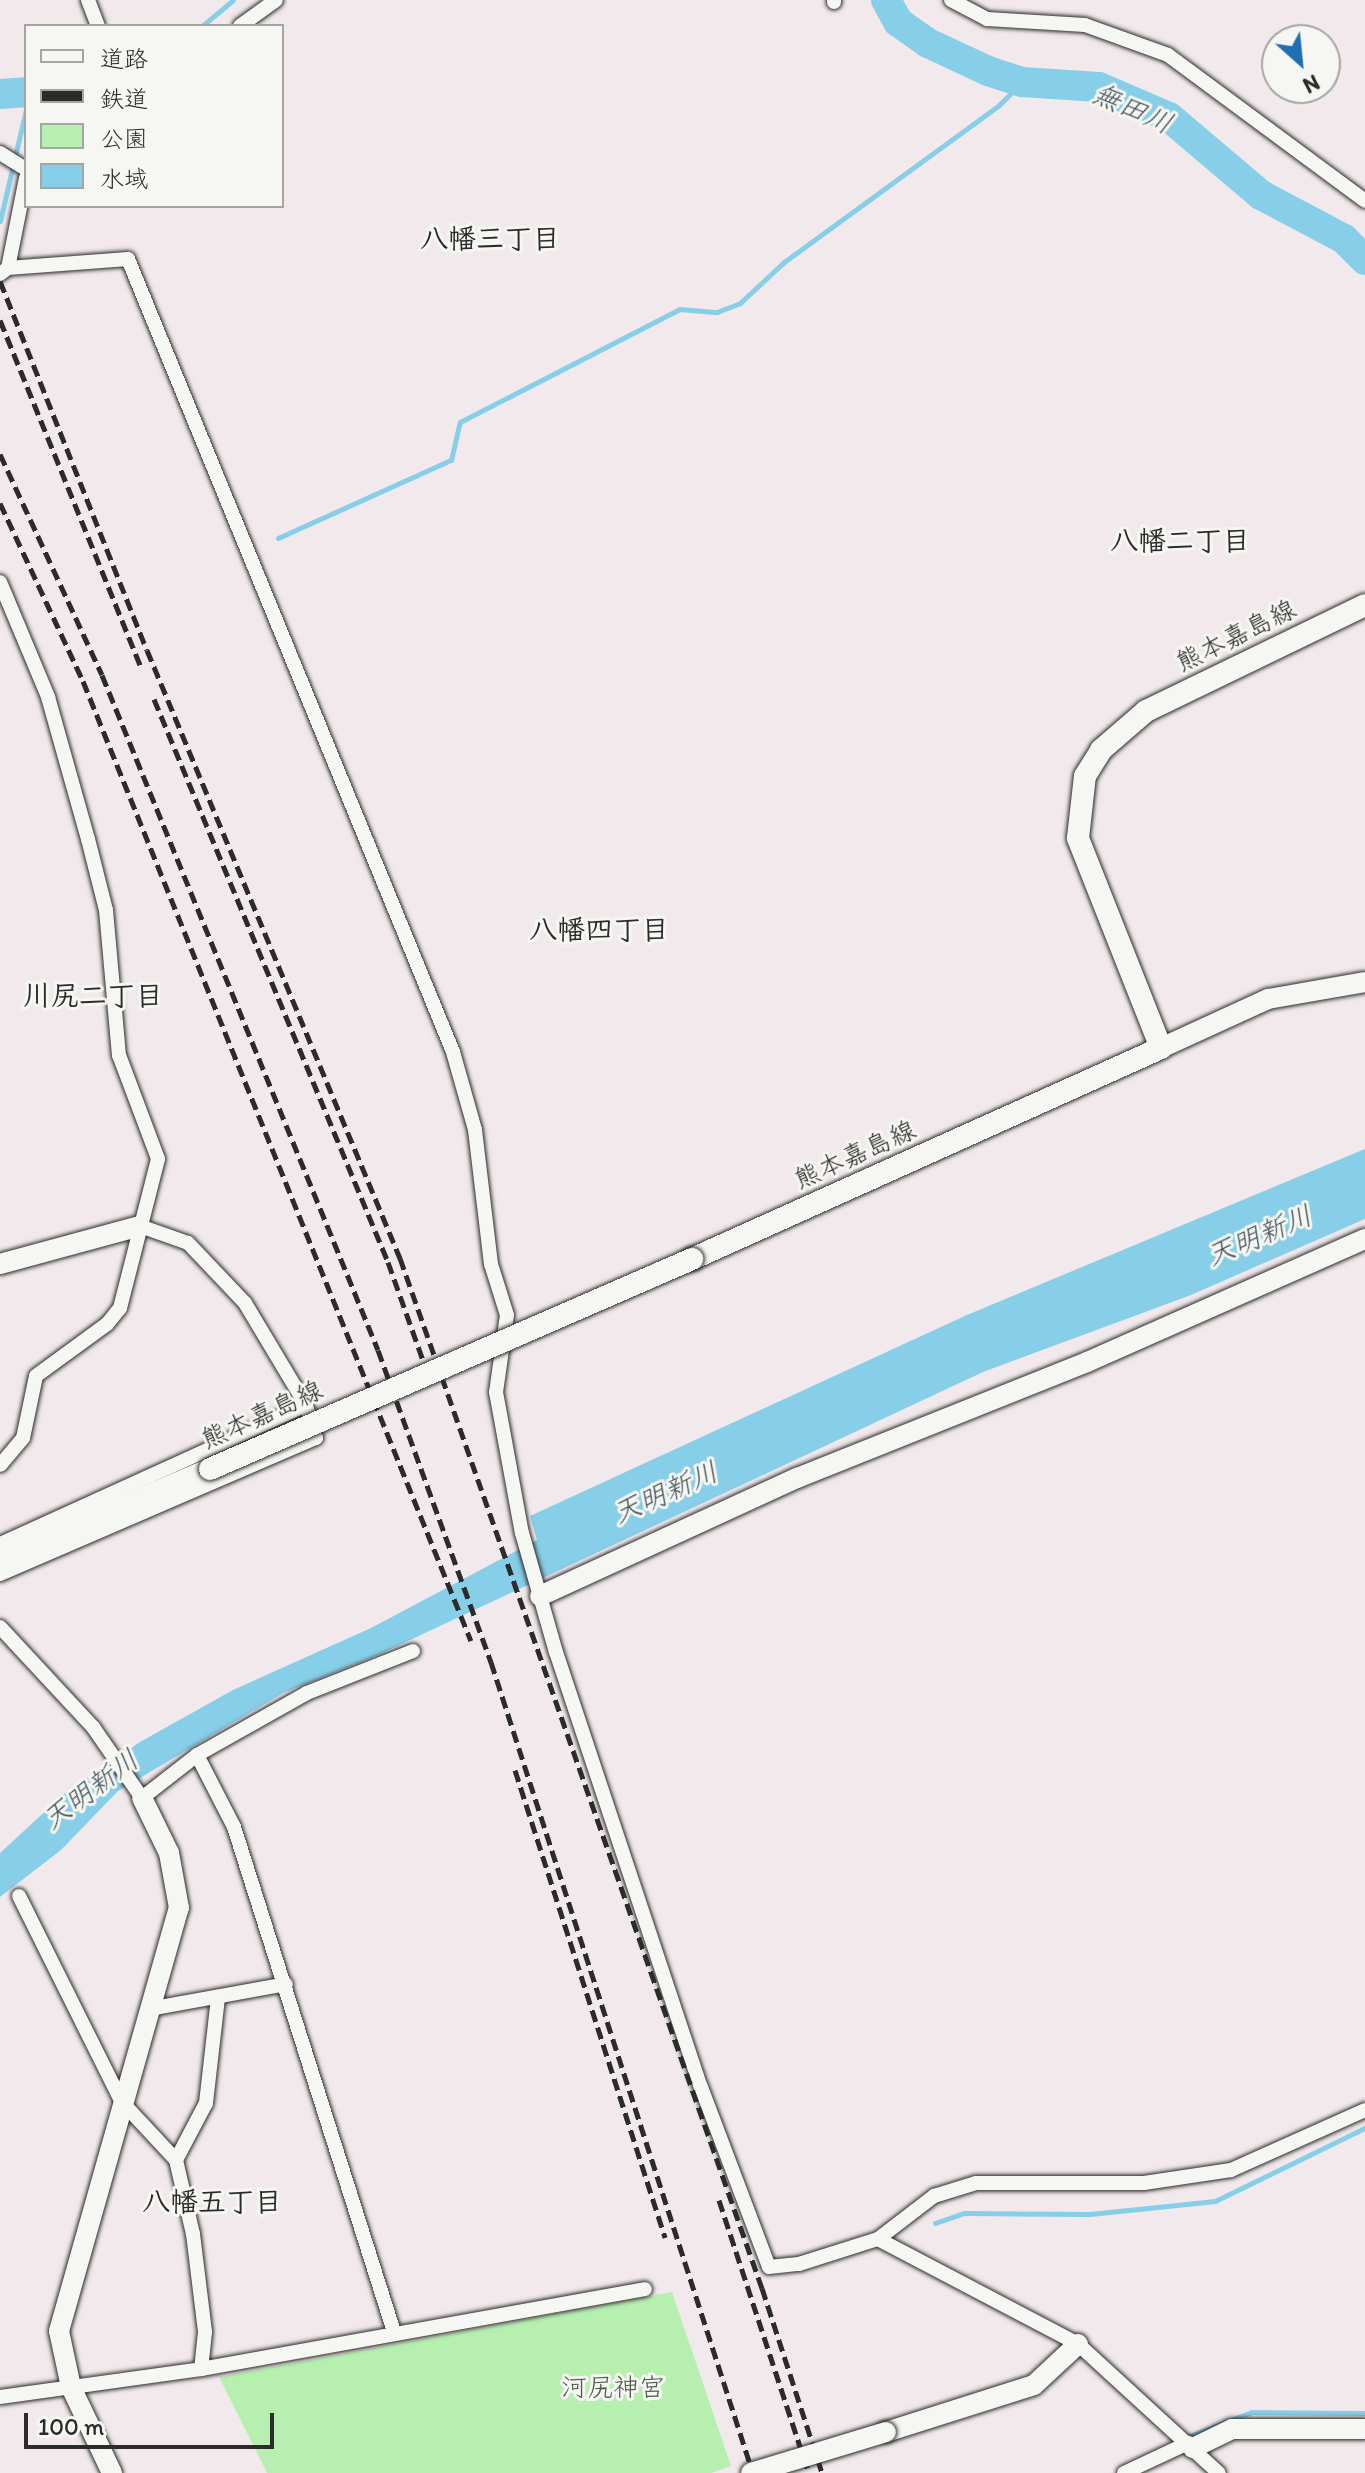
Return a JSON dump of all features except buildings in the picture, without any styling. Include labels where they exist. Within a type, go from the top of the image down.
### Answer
[{"type":"main road","name":"熊本嘉島線","points":[[0,1560],[692,1259],[1161,1048],[1078,838],[1085,776],[1101,750],[1146,711],[1365,605]]},
{"type":"street","points":[[88,0],[97,24]]},
{"type":"street","points":[[243,24],[276,0]]},
{"type":"street","points":[[951,0],[987,19],[1085,25],[1168,55],[1365,201]]},
{"type":"street","points":[[0,153],[24,168]]},
{"type":"street","points":[[24,186],[4,271],[128,259],[453,1052],[475,1130],[491,1264],[507,1315],[496,1392],[522,1533],[701,2087],[769,2267],[799,2264],[878,2239],[934,2196],[976,2183],[1144,2183],[1231,2170],[1365,2110]]},
{"type":"street","points":[[0,582],[48,697],[106,910],[119,1055],[158,1159],[120,1308],[107,1324],[36,1376],[23,1438],[0,1465]]},
{"type":"street","points":[[1161,1048],[1268,999],[1365,982]]},
{"type":"street","points":[[0,1264],[140,1226],[188,1243],[245,1303],[306,1405],[316,1438],[0,1574]]},
{"type":"street","points":[[539,1593],[715,1513],[1087,1362],[1365,1239]]},
{"type":"street","points":[[0,1544],[306,1405]]},
{"type":"street","points":[[0,1627],[93,1727],[142,1798],[169,1853],[179,1908],[121,2101],[59,2331],[71,2387],[112,2473]]},
{"type":"street","points":[[142,1798],[197,1755],[307,1693],[413,1651]]},
{"type":"street","points":[[197,1755],[234,1827],[394,2332]]},
{"type":"street","points":[[19,1896],[121,2101],[176,2160],[193,2234],[203,2318],[201,2369]]},
{"type":"street","points":[[149,2009],[286,1984]]},
{"type":"street","points":[[176,2160],[206,2103],[218,1997]]},
{"type":"street","points":[[878,2239],[1078,2344],[1219,2473]]},
{"type":"street","points":[[0,2397],[201,2369],[645,2289]]},
{"type":"street","points":[[751,2473],[1034,2385],[1078,2344]]},
{"type":"street","points":[[1124,2473],[1232,2429],[1365,2429]]},
{"type":"green space","name":"河尻神宮","points":[[672,2292],[731,2466],[711,2473],[267,2473],[219,2377]]},
{"type":"water","name":"天明新川","points":[[1365,1149],[1365,1219],[1191,1295],[983,1372],[378,1655],[283,1693],[118,1791],[61,1850],[0,1897],[0,1853],[64,1794],[140,1742],[233,1690],[371,1628],[537,1540],[530,1516],[967,1315]]},
{"type":"waterway","points":[[204,24],[233,0]]},
{"type":"waterway","name":"無田川","points":[[886,0],[898,22],[928,43],[988,71],[1022,82],[1099,87],[1169,117],[1261,195],[1344,239],[1365,260]]},
{"type":"waterway","points":[[278,538],[451,460],[460,422],[680,309],[717,312],[740,303],[784,262],[999,105],[1022,82]]},
{"type":"waterway","points":[[0,94],[24,92]]},
{"type":"waterway","points":[[0,221],[24,118]]},
{"type":"waterway","points":[[935,2223],[964,2213],[1090,2214],[1215,2201],[1365,2128]]},
{"type":"waterway","points":[[1184,2438],[1252,2412],[1365,2413]]},
{"type":"railway","points":[[0,281],[147,650],[400,1258],[762,2288],[822,2473]]},
{"type":"railway","points":[[0,320],[142,669]]},
{"type":"railway","points":[[0,454],[102,675],[378,1350],[491,1662],[753,2473]]},
{"type":"railway","points":[[0,503],[83,681],[471,1641]]},
{"type":"railway","points":[[154,699],[388,1262],[429,1377]]},
{"type":"railway","points":[[515,1770],[665,2238]]},
{"type":"railway","points":[[719,2200],[809,2473]]},
{"type":"district","name":"八幡三丁目","points":[[490,238]]},
{"type":"district","name":"八幡二丁目","points":[[1180,540]]},
{"type":"district","name":"八幡四丁目","points":[[599,929]]},
{"type":"district","name":"川尻二丁目","points":[[93,995]]},
{"type":"district","name":"八幡五丁目","points":[[212,2201]]}]
